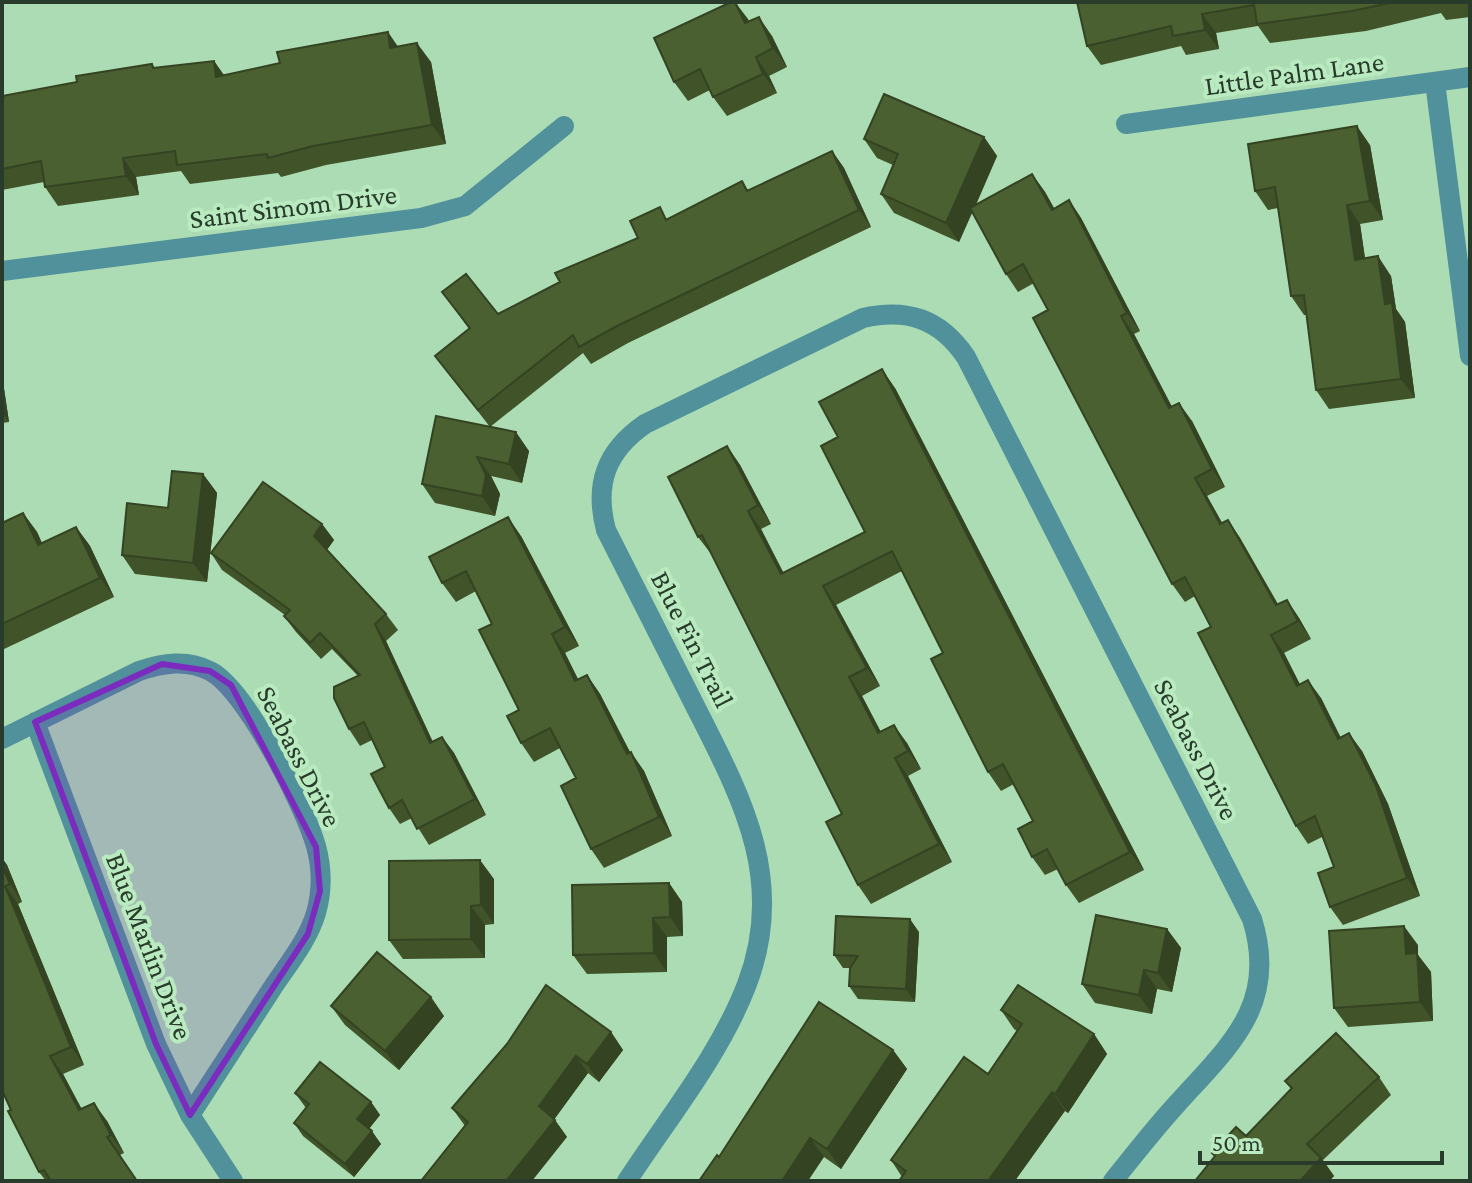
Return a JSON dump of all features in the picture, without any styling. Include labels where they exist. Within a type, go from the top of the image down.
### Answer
[{"type":"street","name":"Little Palm Lane","points":[[1126,124],[1470,77]]},
{"type":"street","points":[[1435,82],[1470,356]]},
{"type":"street","name":"Saint Simom Drive","points":[[2,271],[421,218],[465,206],[564,126]]},
{"type":"street","name":"Blue Fin Trail","points":[[627,1181],[738,1006],[756,953],[762,912],[759,857],[745,805],[606,530],[600,506],[601,481],[609,458],[625,439],[645,424],[863,318],[887,312],[912,314],[941,330]]},
{"type":"street","name":"Seabass Drive","points":[[941,330],[952,336],[966,357],[1252,919],[1259,941],[1259,986],[1243,1027],[1113,1181]]},
{"type":"street","name":"Seabass Drive","points":[[2,739],[151,667],[187,663],[210,671],[231,685],[246,705],[308,825],[320,868],[320,891],[308,934],[190,1115]]},
{"type":"street","name":"Blue Marlin Drive","points":[[35,722],[156,1044],[190,1115],[233,1181]]},
{"type":"highlighted area","points":[[162,664],[210,671],[231,685],[316,847],[320,891],[308,934],[190,1115],[156,1044],[35,722]]},
{"type":"building","points":[[735,2],[745,23],[759,17],[773,48],[756,57],[763,74],[713,97],[700,69],[674,82],[654,38]]},
{"type":"building","points":[[1077,2],[1394,2],[1257,24],[1254,5],[1202,14],[1205,30],[1173,36],[1171,26],[1087,46]]},
{"type":"building","points":[[388,32],[390,48],[417,43],[432,125],[313,146],[268,158],[267,154],[177,165],[175,151],[123,158],[126,176],[45,187],[41,161],[2,169],[2,96],[77,82],[76,76],[152,64],[153,68],[214,61],[216,77],[280,63],[277,52]]},
{"type":"building","points":[[884,94],[984,137],[946,223],[881,194],[898,154],[864,139]]},
{"type":"building","points":[[1357,126],[1370,201],[1347,205],[1355,260],[1378,256],[1385,304],[1392,303],[1401,379],[1316,390],[1304,295],[1291,296],[1275,187],[1255,191],[1248,144]]},
{"type":"building","points":[[832,151],[859,210],[579,347],[573,335],[478,410],[435,356],[470,328],[442,292],[466,274],[498,314],[560,282],[555,273],[638,238],[630,221],[660,207],[666,220],[742,181],[747,191]]},
{"type":"building","points":[[1032,174],[1052,210],[1069,200],[1127,313],[1121,316],[1169,408],[1179,403],[1212,469],[1195,478],[1220,524],[1228,520],[1276,605],[1287,600],[1298,621],[1271,635],[1297,686],[1308,680],[1338,739],[1349,733],[1376,786],[1407,878],[1330,907],[1318,873],[1334,867],[1315,816],[1296,826],[1198,633],[1211,627],[1185,577],[1172,584],[1033,318],[1048,310],[1023,264],[1006,274],[970,208]]},
{"type":"building","points":[[882,369],[1130,852],[1066,885],[1047,849],[1032,857],[1018,829],[1033,821],[1003,764],[988,772],[931,659],[943,653],[892,551],[823,586],[867,668],[849,677],[878,733],[894,725],[908,751],[895,758],[939,844],[858,885],[826,822],[842,814],[702,535],[698,537],[668,477],[727,446],[758,505],[748,511],[781,574],[865,532],[821,446],[838,437],[819,402]]},
{"type":"building","points":[[436,416],[516,432],[509,464],[477,457],[486,475],[482,496],[422,484]]},
{"type":"building","points":[[172,471],[203,474],[193,563],[122,555],[127,503],[168,508]]},
{"type":"building","points":[[263,482],[322,524],[314,536],[386,614],[375,624],[430,743],[442,737],[475,799],[417,829],[402,800],[389,808],[371,774],[385,767],[364,722],[349,729],[334,698],[334,687],[360,675],[320,633],[310,643],[284,616],[290,610],[211,553]]},
{"type":"building","points":[[23,513],[38,545],[76,527],[100,578],[2,624],[2,523]]},
{"type":"building","points":[[508,517],[565,627],[552,634],[575,681],[587,675],[627,754],[631,752],[659,817],[591,849],[561,786],[576,778],[550,728],[521,743],[507,716],[519,710],[479,630],[492,624],[466,571],[442,583],[429,557]]},
{"type":"building","points":[[480,860],[481,905],[471,906],[471,939],[389,940],[389,861]]},
{"type":"building","points":[[2,866],[10,884],[5,886],[71,1047],[50,1056],[79,1110],[94,1103],[111,1135],[107,1137],[137,1181],[51,1181],[44,1170],[39,1172],[8,1111],[11,1110],[2,1090]]},
{"type":"building","points":[[669,883],[670,917],[653,918],[654,953],[573,955],[572,885]]},
{"type":"building","points":[[1096,915],[1167,929],[1158,973],[1144,970],[1139,995],[1082,984]]},
{"type":"building","points":[[836,916],[910,919],[906,989],[849,986],[850,968],[858,956],[834,955]]},
{"type":"building","points":[[1404,926],[1406,954],[1417,953],[1420,1002],[1334,1008],[1329,931]]},
{"type":"building","points":[[377,952],[431,997],[385,1051],[331,1006]]},
{"type":"building","points":[[546,985],[611,1032],[587,1064],[576,1056],[539,1106],[555,1120],[506,1181],[421,1181],[468,1122],[452,1108],[507,1044]]},
{"type":"building","points":[[1018,985],[1094,1034],[1055,1094],[1052,1092],[988,1181],[899,1181],[906,1171],[891,1160],[964,1057],[988,1074],[1022,1024],[1001,1010]]},
{"type":"building","points":[[819,1002],[893,1050],[827,1149],[810,1138],[782,1181],[699,1181],[717,1155],[719,1157]]},
{"type":"building","points":[[1336,1033],[1379,1077],[1307,1144],[1321,1158],[1300,1181],[1195,1181],[1215,1156],[1212,1153],[1236,1127],[1246,1136],[1292,1088],[1285,1081]]},
{"type":"building","points":[[320,1062],[371,1102],[357,1119],[372,1131],[345,1164],[294,1123],[309,1104],[295,1093]]}]
